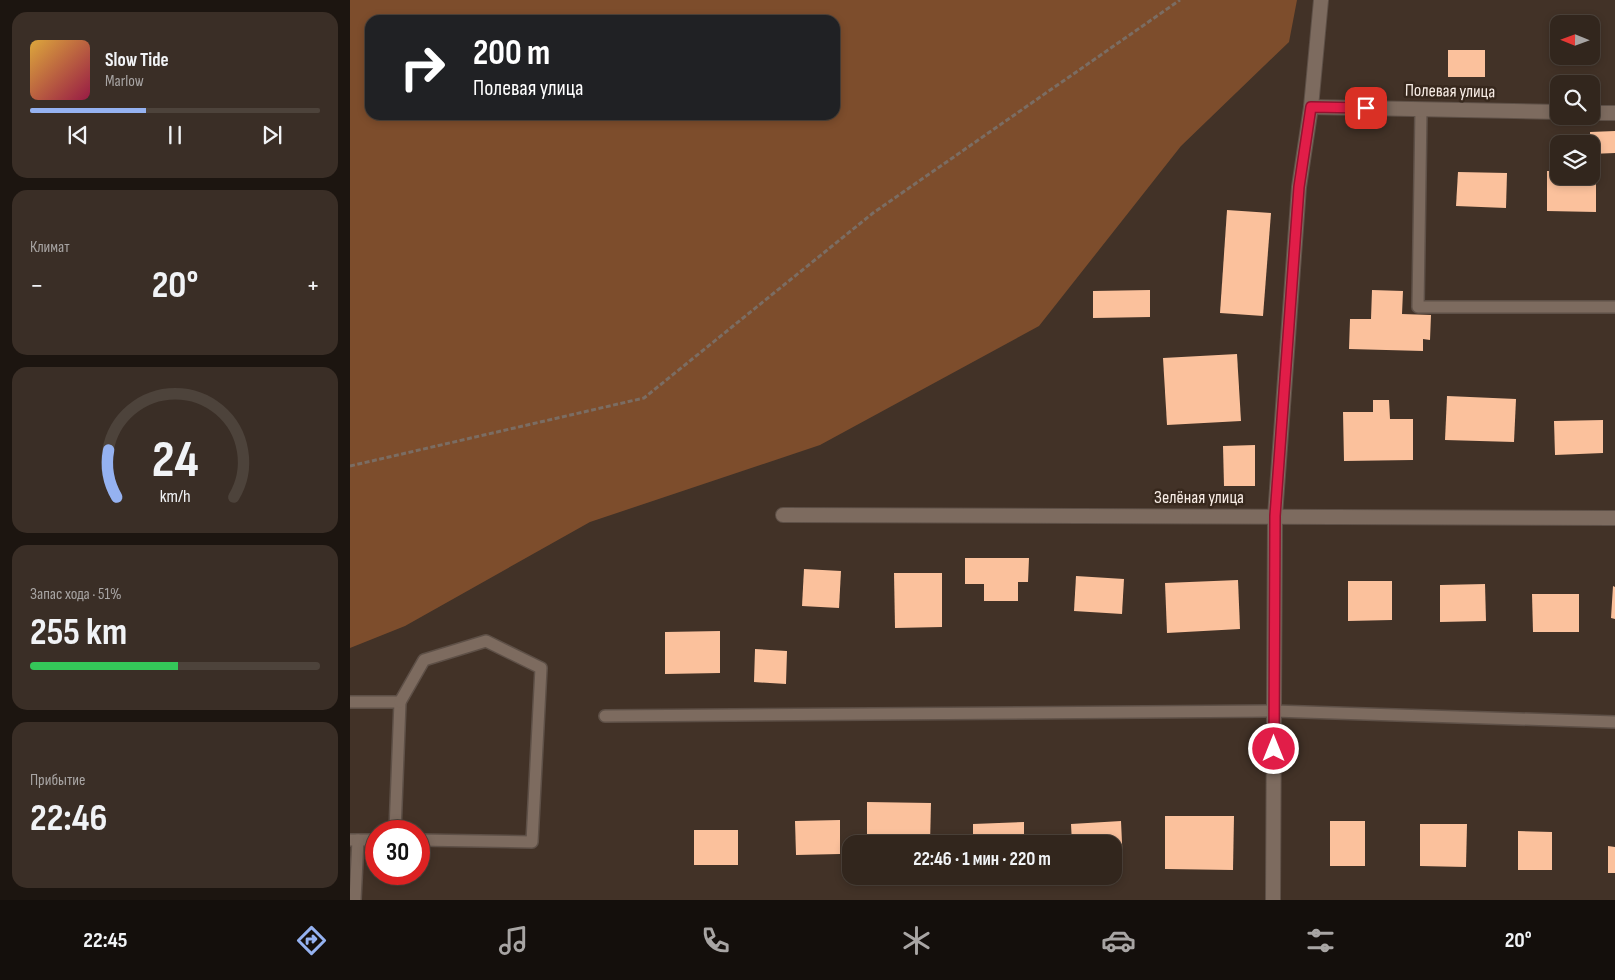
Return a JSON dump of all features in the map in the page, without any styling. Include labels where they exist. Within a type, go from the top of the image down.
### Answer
[{"type":"street","points":[[1273,900],[1275,516],[1299,187],[1311,107],[1322,0]]},
{"type":"street","name":"Полевая улица","points":[[1311,107],[1550,112]]},
{"type":"street","points":[[1600,113],[1615,113]]},
{"type":"street","name":"Зелёная улица","points":[[783,515],[1615,518]]},
{"type":"lane","points":[[1421,110],[1418,307],[1615,307]]},
{"type":"lane","points":[[395,820],[400,702],[424,660],[486,641],[541,668],[532,842],[430,840]]},
{"type":"lane","points":[[350,702],[400,702]]},
{"type":"lane","points":[[605,716],[1274,712],[1615,722]]},
{"type":"lane","points":[[354,840],[355,900]]},
{"type":"path","points":[[350,466],[644,398],[873,213],[1180,0]]},
{"type":"shaded area","points":[[350,0],[1297,0],[1289,42],[1181,146],[1039,326],[820,445],[590,522],[405,626],[350,648]]},
{"type":"building","points":[[1448,50],[1485,50],[1485,77],[1448,77]]},
{"type":"building","points":[[1615,131],[1615,153],[1600,154],[1600,135],[1590,135],[1590,132]]},
{"type":"building","points":[[1547,171],[1550,171],[1550,185],[1596,185],[1596,212],[1547,211]]},
{"type":"building","points":[[1458,172],[1507,173],[1506,208],[1456,206]]},
{"type":"building","points":[[1227,210],[1271,213],[1263,316],[1220,313]]},
{"type":"building","points":[[1150,290],[1150,317],[1093,318],[1093,291]]},
{"type":"building","points":[[1372,290],[1403,291],[1402,314],[1431,315],[1430,340],[1423,339],[1423,351],[1349,349],[1350,319],[1371,319]]},
{"type":"building","points":[[1237,354],[1241,421],[1167,425],[1163,358]]},
{"type":"building","points":[[1447,396],[1516,399],[1514,442],[1445,440]]},
{"type":"building","points":[[1373,400],[1389,400],[1390,419],[1413,419],[1413,460],[1344,461],[1343,412],[1373,412]]},
{"type":"building","points":[[1603,420],[1603,453],[1555,455],[1554,421]]},
{"type":"building","points":[[1255,445],[1255,486],[1224,486],[1223,446]]},
{"type":"building","points":[[965,558],[1029,558],[1028,582],[1018,582],[1018,601],[984,601],[984,584],[965,584]]},
{"type":"building","points":[[804,569],[841,571],[839,608],[802,606]]},
{"type":"building","points":[[894,573],[942,573],[942,627],[895,628]]},
{"type":"building","points":[[1076,576],[1124,579],[1122,614],[1074,611]]},
{"type":"building","points":[[1238,580],[1240,629],[1167,633],[1165,583]]},
{"type":"building","points":[[1348,581],[1392,581],[1392,620],[1348,621]]},
{"type":"building","points":[[1485,584],[1486,621],[1440,622],[1440,585]]},
{"type":"building","points":[[1613,586],[1615,587],[1615,619],[1611,618]]},
{"type":"building","points":[[1532,594],[1579,594],[1579,632],[1533,632]]},
{"type":"building","points":[[720,631],[720,673],[665,674],[665,632]]},
{"type":"building","points":[[755,649],[787,651],[786,684],[754,682]]},
{"type":"building","points":[[867,802],[931,803],[930,835],[867,835]]},
{"type":"building","points":[[1165,816],[1234,816],[1233,870],[1165,869]]},
{"type":"building","points":[[840,820],[840,854],[796,855],[795,821]]},
{"type":"building","points":[[1121,821],[1122,835],[1072,835],[1071,824]]},
{"type":"building","points":[[1330,821],[1365,821],[1365,866],[1330,866]]},
{"type":"building","points":[[1024,822],[1024,835],[973,835],[973,824]]},
{"type":"building","points":[[1420,824],[1467,824],[1466,867],[1420,866]]},
{"type":"building","points":[[694,830],[738,830],[738,865],[694,865]]},
{"type":"building","points":[[1518,831],[1552,832],[1552,870],[1518,870]]},
{"type":"building","points":[[1608,846],[1615,847],[1615,873],[1608,873]]},
{"type":"route","points":[[1274,749],[1275,516],[1299,187],[1311,107],[1366,108]]}]
